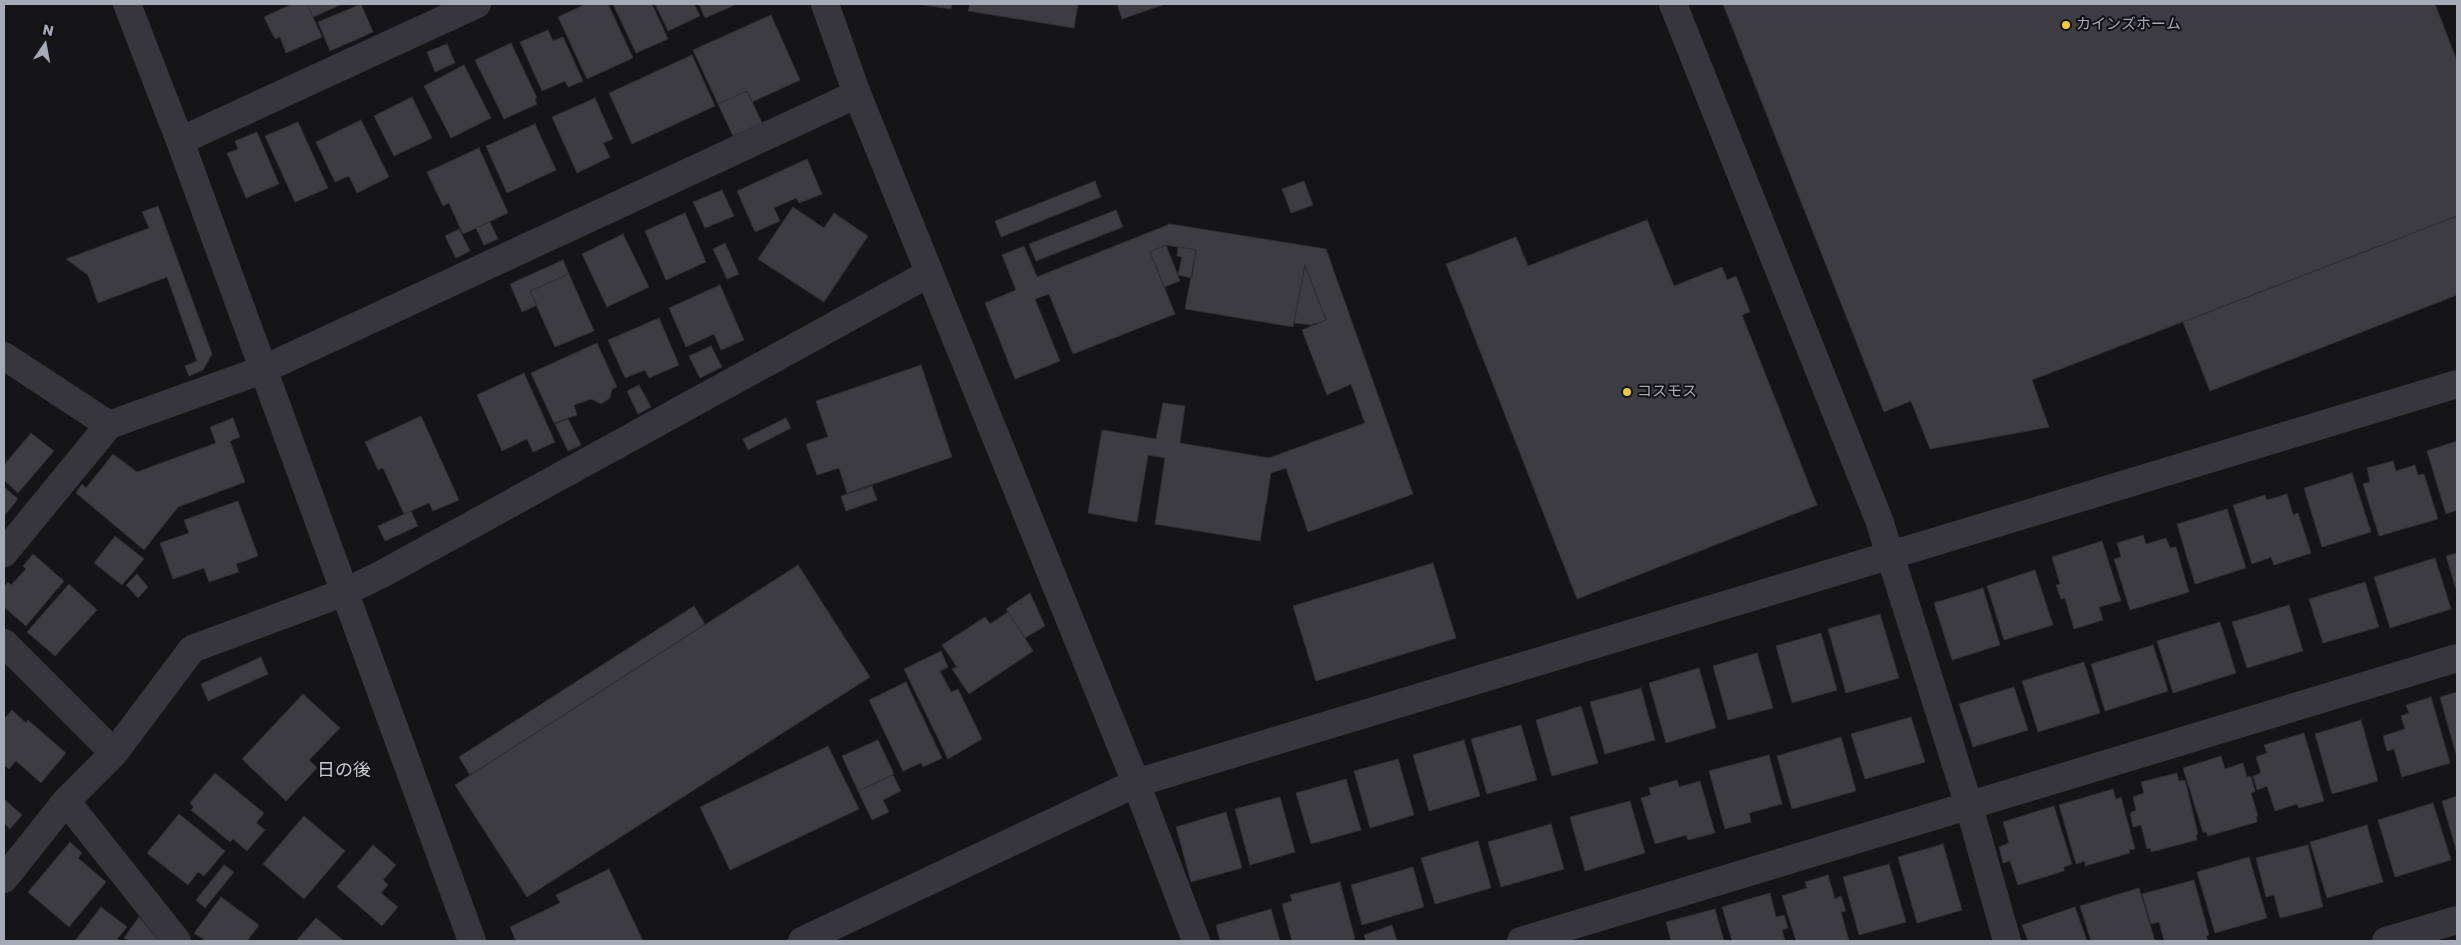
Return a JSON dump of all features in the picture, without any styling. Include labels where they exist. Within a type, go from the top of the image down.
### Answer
[{"type":"street","points":[[127,4],[180,141],[472,941]]},
{"type":"street","points":[[180,141],[477,4]]},
{"type":"street","points":[[825,4],[857,94],[928,274],[1136,784],[1196,941]]},
{"type":"street","points":[[1673,4],[1879,520],[1969,806],[2007,941]]},
{"type":"street","points":[[4,553],[109,425],[262,370],[857,94]]},
{"type":"street","points":[[4,879],[66,801],[114,753],[192,649],[345,592],[384,573],[928,274]]},
{"type":"street","points":[[4,356],[109,425]]},
{"type":"street","points":[[802,941],[1136,784],[2457,384]]},
{"type":"street","points":[[4,643],[114,753]]},
{"type":"street","points":[[1520,941],[2457,658]]},
{"type":"street","points":[[66,801],[178,941]]},
{"type":"street","points":[[2386,941],[2457,920]]},
{"type":"building","points":[[292,4],[307,4],[322,37],[286,53],[280,37],[275,39],[264,17]]},
{"type":"building","points":[[307,4],[342,4],[313,17]]},
{"type":"building","points":[[361,4],[373,32],[330,51],[318,22]]},
{"type":"building","points":[[586,4],[608,4],[633,58],[587,79],[558,17]]},
{"type":"building","points":[[613,4],[652,4],[668,39],[636,53]]},
{"type":"building","points":[[655,4],[694,4],[700,16],[668,31]]},
{"type":"building","points":[[699,4],[737,4],[705,18]]},
{"type":"building","points":[[917,4],[952,4],[951,9]]},
{"type":"building","points":[[970,4],[1078,4],[1074,28],[968,11]]},
{"type":"building","points":[[1117,4],[1165,4],[1122,19]]},
{"type":"building","points":[[1723,4],[2435,4],[2457,61],[2457,216],[2032,380],[2049,427],[1930,449],[1911,401],[1884,412]]},
{"type":"building","points":[[771,15],[800,80],[752,102],[747,91],[718,104],[693,50]]},
{"type":"building","points":[[548,30],[553,41],[563,37],[583,81],[568,87],[565,81],[542,91],[520,42]]},
{"type":"building","points":[[511,43],[537,98],[535,99],[537,104],[504,119],[475,60]]},
{"type":"building","points":[[447,44],[455,63],[435,72],[427,52]]},
{"type":"building","points":[[692,55],[715,106],[632,144],[609,93]]},
{"type":"building","points":[[464,65],[491,118],[451,138],[424,86]]},
{"type":"building","points":[[747,91],[762,123],[733,136],[718,104]]},
{"type":"building","points":[[412,97],[432,138],[394,156],[374,116]]},
{"type":"building","points":[[595,98],[613,139],[603,143],[610,157],[577,173],[552,117]]},
{"type":"building","points":[[361,120],[389,177],[357,193],[349,176],[335,182],[316,142]]},
{"type":"building","points":[[298,122],[328,188],[295,202],[265,136]]},
{"type":"building","points":[[535,124],[556,170],[507,193],[486,146]]},
{"type":"building","points":[[257,132],[279,184],[246,198],[227,153],[238,149],[235,141]]},
{"type":"building","points":[[479,148],[508,213],[463,234],[449,203],[443,206],[427,172]]},
{"type":"building","points":[[807,159],[822,194],[799,203],[796,198],[774,208],[780,221],[755,232],[737,191]]},
{"type":"building","points":[[1095,181],[1101,197],[1001,237],[995,221]]},
{"type":"building","points":[[1304,181],[1313,205],[1291,213],[1282,189]]},
{"type":"building","points":[[722,190],[734,216],[705,228],[693,202]]},
{"type":"building","points":[[158,206],[212,354],[203,370],[189,376],[185,366],[197,361],[167,277],[98,303],[88,275],[66,259],[149,228],[142,212]]},
{"type":"building","points":[[793,207],[824,228],[834,213],[868,236],[824,302],[758,259]]},
{"type":"building","points":[[1116,210],[1123,227],[1036,261],[1029,244]]},
{"type":"building","points":[[685,213],[706,262],[666,280],[645,231]]},
{"type":"building","points":[[2457,216],[2457,295],[2210,391],[2183,322]]},
{"type":"building","points":[[1647,220],[1674,286],[1722,267],[1727,280],[1736,276],[1750,312],[1742,315],[1817,505],[1577,599],[1446,264],[1516,237],[1528,266]]},
{"type":"building","points":[[490,222],[498,239],[484,245],[476,228]]},
{"type":"building","points":[[1170,224],[1326,249],[1413,494],[1308,532],[1286,468],[1271,473],[1260,541],[1155,524],[1165,458],[1148,455],[1137,522],[1088,513],[1102,430],[1156,439],[1163,403],[1185,406],[1180,443],[1269,458],[1365,423],[1351,384],[1327,395],[1302,330],[1326,320],[1305,265],[1293,327],[1185,309],[1196,250],[1166,245],[1150,252],[1175,314],[1073,354],[1049,294],[1035,299],[1060,361],[1015,379],[985,303],[1016,290],[1002,255],[1024,246],[1037,277]]},
{"type":"building","points":[[459,229],[470,251],[456,258],[445,236]]},
{"type":"building","points":[[623,234],[649,287],[607,307],[582,254]]},
{"type":"building","points":[[725,243],[739,274],[727,279],[713,249]]},
{"type":"building","points":[[1166,245],[1180,281],[1164,287],[1150,252]]},
{"type":"building","points":[[1178,247],[1196,250],[1192,278],[1178,275],[1182,257],[1177,256]]},
{"type":"building","points":[[563,260],[569,274],[530,291],[537,305],[522,312],[510,284]]},
{"type":"building","points":[[1305,265],[1326,320],[1311,325],[1294,323]]},
{"type":"building","points":[[569,274],[594,331],[555,347],[530,291]]},
{"type":"building","points":[[720,285],[744,340],[721,350],[714,334],[686,347],[669,308]]},
{"type":"building","points":[[659,318],[679,365],[649,378],[645,370],[625,378],[608,340]]},
{"type":"building","points":[[597,343],[617,387],[612,389],[610,398],[601,404],[591,399],[574,405],[577,415],[554,423],[531,373]]},
{"type":"building","points":[[711,346],[722,367],[700,378],[689,356]]},
{"type":"building","points":[[921,365],[952,457],[847,493],[839,468],[817,475],[806,444],[828,437],[816,401]]},
{"type":"building","points":[[524,373],[555,442],[533,452],[527,439],[502,451],[477,395]]},
{"type":"building","points":[[639,385],[651,407],[638,414],[627,391]]},
{"type":"building","points":[[421,416],[459,500],[433,511],[429,503],[404,514],[383,468],[378,470],[365,442]]},
{"type":"building","points":[[233,418],[240,437],[230,441],[245,482],[178,507],[144,550],[76,493],[82,484],[86,488],[113,454],[137,472],[216,443],[210,427]]},
{"type":"building","points":[[786,418],[791,428],[748,450],[743,439]]},
{"type":"building","points":[[568,419],[581,445],[568,451],[555,424]]},
{"type":"building","points":[[31,433],[54,451],[18,493],[4,480],[4,465]]},
{"type":"building","points":[[2457,441],[2457,510],[2446,514],[2427,451]]},
{"type":"building","points":[[2393,461],[2396,471],[2415,465],[2418,475],[2424,474],[2438,519],[2379,536],[2363,484],[2370,482],[2367,468]]},
{"type":"building","points":[[2352,473],[2371,532],[2322,547],[2304,488]]},
{"type":"building","points":[[872,486],[877,500],[846,511],[841,496]]},
{"type":"building","points":[[4,487],[18,499],[4,516]]},
{"type":"building","points":[[2287,494],[2293,515],[2298,513],[2311,553],[2274,565],[2271,557],[2252,564],[2233,505],[2265,495],[2267,500]]},
{"type":"building","points":[[238,501],[258,556],[236,564],[239,572],[209,582],[204,568],[173,579],[160,543],[189,533],[184,520]]},
{"type":"building","points":[[2227,509],[2246,568],[2195,584],[2177,524]]},
{"type":"building","points":[[411,511],[418,526],[385,541],[378,526]]},
{"type":"building","points":[[2143,535],[2146,544],[2166,538],[2170,548],[2176,547],[2189,592],[2130,610],[2114,559],[2121,557],[2117,543]]},
{"type":"building","points":[[115,536],[144,559],[122,585],[94,563]]},
{"type":"building","points":[[2102,541],[2121,601],[2099,607],[2103,620],[2074,629],[2065,598],[2061,599],[2056,585],[2060,584],[2052,557]]},
{"type":"building","points":[[2457,553],[2457,592],[2446,556]]},
{"type":"building","points":[[33,554],[64,581],[26,626],[4,607],[4,587],[8,582],[11,585],[26,569],[23,566]]},
{"type":"building","points":[[2435,558],[2451,609],[2390,628],[2374,577]]},
{"type":"building","points":[[1433,563],[1456,638],[1316,681],[1293,606]]},
{"type":"building","points":[[798,565],[870,677],[527,897],[455,785]]},
{"type":"building","points":[[2035,570],[2053,625],[2004,640],[1987,586]]},
{"type":"building","points":[[137,574],[148,587],[138,598],[126,585]]},
{"type":"building","points":[[2365,582],[2379,627],[2323,643],[2309,599]]},
{"type":"building","points":[[69,584],[97,610],[55,656],[27,632]]},
{"type":"building","points":[[1983,588],[2000,645],[1952,660],[1934,603]]},
{"type":"building","points":[[1030,593],[1045,626],[1025,638],[1006,609]]},
{"type":"building","points":[[2289,605],[2303,651],[2247,668],[2232,622]]},
{"type":"building","points":[[694,606],[705,624],[470,775],[459,757]]},
{"type":"building","points":[[1008,612],[1033,651],[969,694],[952,669],[957,667],[942,645],[985,617],[990,624]]},
{"type":"building","points":[[1880,614],[1899,678],[1846,693],[1828,629]]},
{"type":"building","points":[[2220,622],[2236,673],[2173,693],[2157,641]]},
{"type":"building","points":[[1821,633],[1837,690],[1792,703],[1776,646]]},
{"type":"building","points":[[2153,645],[2168,691],[2105,711],[2091,664]]},
{"type":"building","points":[[941,651],[948,667],[940,671],[951,692],[958,689],[982,739],[948,759],[904,669]]},
{"type":"building","points":[[1757,653],[1773,708],[1728,720],[1713,666]]},
{"type":"building","points":[[261,657],[268,674],[208,701],[201,684]]},
{"type":"building","points":[[2084,662],[2100,713],[2038,732],[2022,681]]},
{"type":"building","points":[[1699,668],[1716,728],[1666,743],[1649,683]]},
{"type":"building","points":[[906,682],[942,758],[923,767],[921,763],[903,771],[869,700]]},
{"type":"building","points":[[2014,687],[2028,730],[1973,747],[1959,704]]},
{"type":"building","points":[[1641,688],[1655,740],[1605,754],[1590,702]]},
{"type":"building","points":[[2457,692],[2457,758],[2440,697]]},
{"type":"building","points":[[303,694],[340,728],[309,760],[317,768],[286,801],[242,759]]},
{"type":"building","points":[[2431,697],[2450,763],[2402,777],[2394,749],[2387,751],[2383,736],[2405,729],[2401,716],[2409,713],[2406,705]]},
{"type":"building","points":[[1581,706],[1598,763],[1552,776],[1536,720]]},
{"type":"building","points":[[12,710],[26,723],[28,720],[66,753],[41,783],[16,761],[9,769],[4,765],[4,719]]},
{"type":"building","points":[[1911,717],[1925,762],[1865,779],[1851,734]]},
{"type":"building","points":[[2361,720],[2378,781],[2332,794],[2315,734]]},
{"type":"building","points":[[1521,725],[1537,780],[1487,794],[1471,739]]},
{"type":"building","points":[[2304,733],[2324,801],[2299,808],[2297,804],[2275,811],[2267,786],[2257,790],[2253,776],[2261,773],[2256,757],[2267,753],[2264,745]]},
{"type":"building","points":[[1841,737],[1856,791],[1792,809],[1777,756]]},
{"type":"building","points":[[878,740],[894,774],[858,791],[842,756]]},
{"type":"building","points":[[1464,740],[1480,796],[1429,811],[1413,755]]},
{"type":"building","points":[[828,746],[859,809],[730,870],[700,807]]},
{"type":"building","points":[[1769,755],[1782,804],[1749,813],[1751,822],[1725,829],[1709,771]]},
{"type":"building","points":[[2221,756],[2225,769],[2243,763],[2247,777],[2251,776],[2255,791],[2251,793],[2258,816],[2256,816],[2257,822],[2208,836],[2206,832],[2203,832],[2183,768]]},
{"type":"building","points":[[1398,759],[1414,815],[1370,828],[1354,771]]},
{"type":"building","points":[[215,773],[264,813],[256,823],[265,830],[247,851],[233,839],[230,842],[191,810],[194,807],[190,803]]},
{"type":"building","points":[[2177,773],[2179,781],[2185,780],[2198,834],[2196,835],[2197,840],[2151,852],[2150,848],[2147,849],[2141,825],[2133,827],[2130,813],[2136,810],[2133,797],[2144,793],[2141,782]]},
{"type":"building","points":[[893,775],[901,791],[883,800],[889,812],[872,820],[858,791]]},
{"type":"building","points":[[1346,779],[1361,830],[1311,844],[1296,793]]},
{"type":"building","points":[[1677,780],[1679,787],[1700,781],[1715,833],[1688,840],[1686,835],[1655,844],[1641,798],[1651,795],[1649,788]]},
{"type":"building","points":[[2113,789],[2116,799],[2121,797],[2135,849],[2129,850],[2130,853],[2085,866],[2085,861],[2076,864],[2059,805]]},
{"type":"building","points":[[2457,796],[2457,853],[2442,801]]},
{"type":"building","points":[[1280,797],[1295,852],[1250,865],[1235,809]]},
{"type":"building","points":[[4,799],[22,815],[10,829],[5,824],[4,826]]},
{"type":"building","points":[[1630,801],[1645,853],[1585,871],[1570,817]]},
{"type":"building","points":[[2433,803],[2451,860],[2395,877],[2378,820]]},
{"type":"building","points":[[2054,806],[2072,864],[2064,867],[2064,871],[2018,885],[2010,861],[2003,863],[1999,847],[2009,843],[2003,822]]},
{"type":"building","points":[[1226,812],[1242,868],[1191,882],[1176,827]]},
{"type":"building","points":[[179,814],[225,851],[204,876],[198,872],[188,885],[147,853]]},
{"type":"building","points":[[304,816],[345,851],[304,899],[263,864]]},
{"type":"building","points":[[1551,824],[1564,869],[1501,887],[1488,842]]},
{"type":"building","points":[[2367,825],[2383,882],[2327,898],[2310,842]]},
{"type":"building","points":[[1478,841],[1491,888],[1435,904],[1421,858]]},
{"type":"building","points":[[70,842],[82,853],[78,858],[106,882],[69,927],[28,892]]},
{"type":"building","points":[[1943,844],[1962,910],[1917,923],[1898,857]]},
{"type":"building","points":[[373,845],[396,865],[383,880],[388,885],[381,893],[398,907],[382,926],[337,887]]},
{"type":"building","points":[[2308,845],[2323,907],[2280,918],[2274,895],[2266,897],[2256,858]]},
{"type":"building","points":[[2249,857],[2267,918],[2215,933],[2197,872]]},
{"type":"building","points":[[1889,864],[1906,922],[1859,935],[1843,877]]},
{"type":"building","points":[[224,865],[234,872],[205,908],[196,900]]},
{"type":"building","points":[[1413,867],[1424,907],[1362,925],[1351,885]]},
{"type":"building","points":[[609,869],[643,941],[516,941],[510,927],[560,903],[556,895]]},
{"type":"building","points":[[1828,875],[1835,899],[1841,896],[1846,911],[1841,912],[1849,941],[1796,941],[1782,896],[1807,888],[1805,882]]},
{"type":"building","points":[[2194,880],[2209,935],[2206,936],[2208,941],[2164,941],[2159,922],[2151,924],[2142,894]]},
{"type":"building","points":[[1340,882],[1355,939],[1351,941],[1292,941],[1282,904],[1292,901],[1290,895]]},
{"type":"building","points":[[2139,888],[2155,941],[2091,941],[2080,906]]},
{"type":"building","points":[[1770,893],[1776,917],[1784,915],[1788,928],[1782,930],[1785,941],[1732,941],[1722,907]]},
{"type":"building","points":[[221,897],[259,925],[247,941],[206,941],[194,933]]},
{"type":"building","points":[[101,907],[127,927],[117,939],[120,941],[75,941]]},
{"type":"building","points":[[2075,907],[2087,941],[2028,941],[2022,925]]},
{"type":"building","points":[[1271,909],[1280,941],[1220,941],[1216,925]]},
{"type":"building","points":[[1715,909],[1724,941],[1671,941],[1666,922]]},
{"type":"building","points":[[139,917],[157,941],[129,941],[124,938]]},
{"type":"building","points":[[316,918],[344,941],[296,941]]},
{"type":"building","points":[[1392,925],[1397,941],[1366,941],[1364,935]]},
{"type":"place","name":"カインズホーム","points":[[2066,25]]},
{"type":"place","name":"コスモス","points":[[1627,392]]},
{"type":"district","name":"日の後","points":[[344,771]]}]
